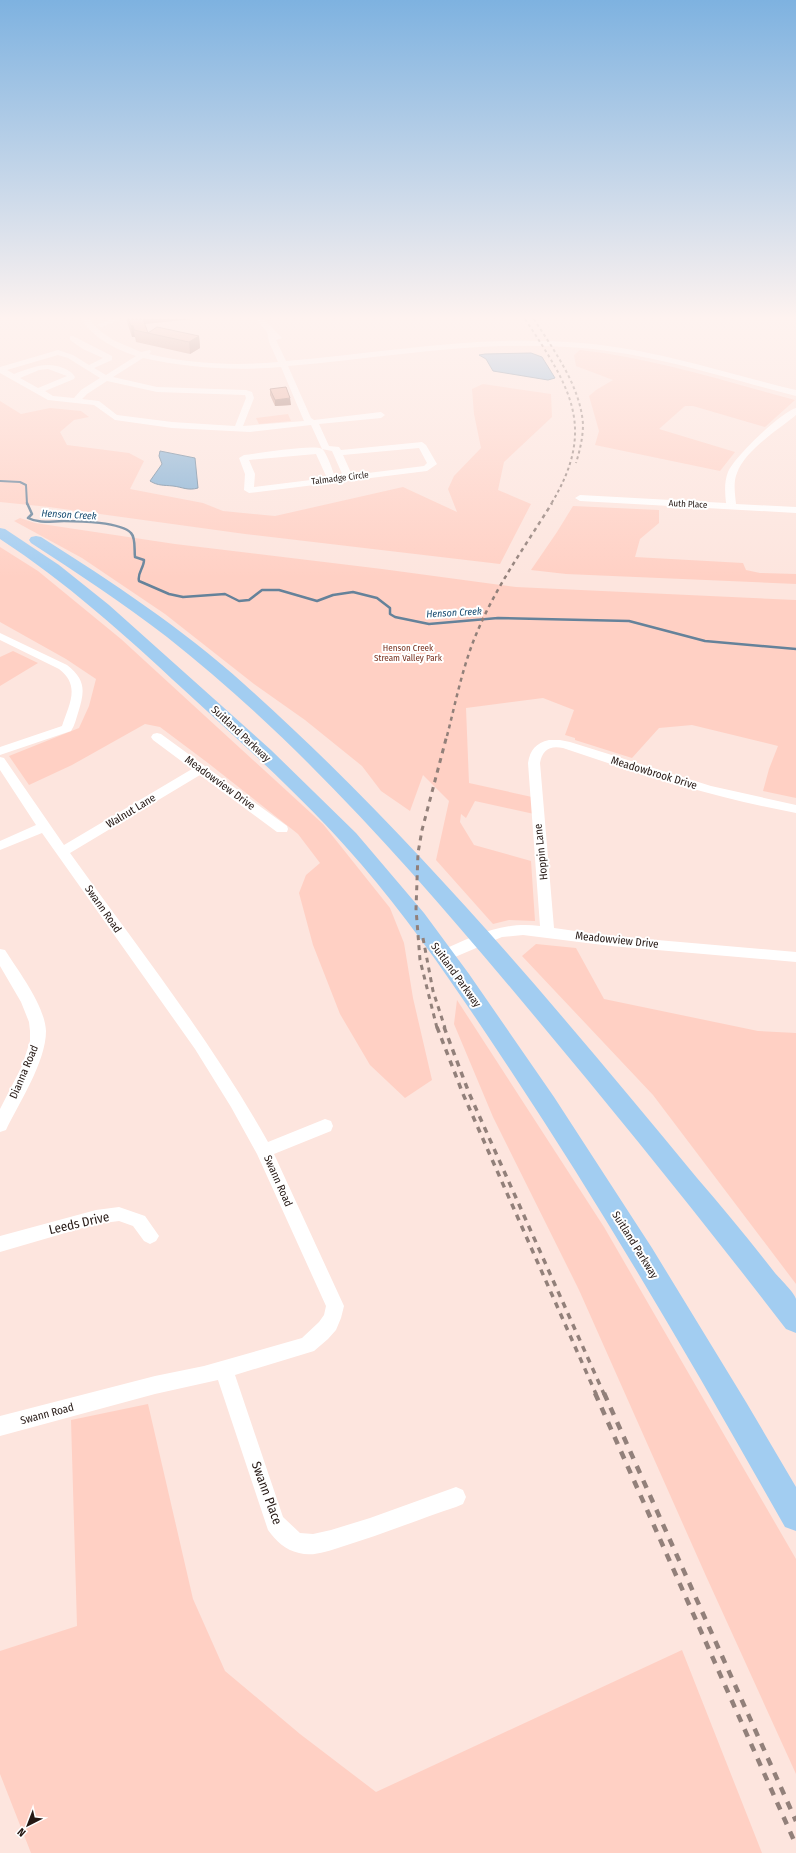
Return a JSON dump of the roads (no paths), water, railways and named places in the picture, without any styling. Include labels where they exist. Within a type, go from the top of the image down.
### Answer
[{"type":"highway","points":[[0,520],[67,559],[120,594],[175,635],[238,686],[299,742],[356,800],[482,940],[647,1135],[796,1320]]},
{"type":"highway","name":"Suitland Parkway","points":[[0,532],[54,569],[105,608],[306,794],[342,830],[380,874],[443,956],[525,1074],[621,1221],[717,1379],[796,1516]]},
{"type":"street","points":[[99,405],[115,417],[132,420],[172,425],[250,429],[381,415]]},
{"type":"street","points":[[238,428],[247,405]]},
{"type":"street","points":[[304,405],[307,419],[314,423],[322,452],[332,479]]},
{"type":"street","points":[[731,507],[730,486],[734,468],[747,452],[796,411]]},
{"type":"street","name":"Talmadge Circle","points":[[322,452],[294,452],[244,458],[250,474],[250,490],[427,468],[432,464],[422,445],[338,454]]},
{"type":"street","points":[[322,452],[336,449],[348,477]]},
{"type":"street","name":"Auth Place","points":[[580,498],[796,510]]},
{"type":"street","points":[[0,636],[63,667],[72,674],[78,688],[77,698],[67,728],[0,751]]},
{"type":"street","name":"Meadowview Drive","points":[[157,737],[282,829]]},
{"type":"street","name":"Meadowbrook Drive","points":[[534,772],[534,758],[536,752],[547,743],[557,742],[695,786],[753,801],[796,809]]},
{"type":"street","name":"Swann Road","points":[[0,761],[44,827],[200,1045],[238,1102],[264,1151],[335,1306],[334,1313],[319,1336],[306,1345],[224,1369],[0,1426]]},
{"type":"street","name":"Walnut Lane","points":[[62,852],[201,769]]},
{"type":"street","name":"Hoppin Lane","points":[[534,772],[540,853],[546,892],[547,932]]},
{"type":"street","points":[[0,846],[44,827]]},
{"type":"street","name":"Meadowview Drive","points":[[443,956],[507,931],[537,931],[611,941],[796,957]]},
{"type":"street","name":"Dianna Road","points":[[0,954],[20,985],[35,1017],[38,1031],[36,1049],[0,1125]]},
{"type":"street","points":[[264,1151],[325,1126]]},
{"type":"street","name":"Leeds Drive","points":[[0,1244],[89,1218],[119,1214],[139,1221],[150,1236]]},
{"type":"street","name":"Swann Place","points":[[224,1369],[275,1524],[290,1539],[303,1544],[319,1543],[365,1531],[425,1507],[456,1497]]},
{"type":"water","points":[[160,451],[195,458],[198,488],[188,489],[158,485],[150,481],[162,464],[159,456]]},
{"type":"waterway","name":"Henson Creek","points":[[0,481],[20,482],[26,485],[27,504]]},
{"type":"waterway","name":"Henson Creek","points":[[27,503],[32,514],[28,518],[32,520],[41,522],[89,522],[109,524],[126,529],[133,535],[134,538],[135,557],[144,560],[139,575],[139,581],[169,594],[183,597],[225,594],[239,601],[249,600],[262,590],[279,590],[317,601],[333,595],[353,592],[377,598],[390,608],[390,614],[395,617],[429,624],[498,618],[629,621],[705,641],[796,649]]},
{"type":"railway","points":[[551,504],[565,477],[573,452],[575,429],[571,405]]},
{"type":"railway","points":[[576,463],[581,444],[583,424],[580,405]]},
{"type":"railway","points":[[447,736],[464,669],[478,630],[503,581],[552,503]]},
{"type":"railway","points":[[437,1028],[420,960],[416,909],[418,853],[422,830],[447,735]]},
{"type":"railway","points":[[423,938],[433,991],[445,1028]]},
{"type":"railway","points":[[437,1027],[463,1094],[596,1394]]},
{"type":"railway","points":[[444,1027],[469,1093],[604,1394]]},
{"type":"railway","points":[[595,1393],[796,1845]]},
{"type":"railway","points":[[604,1393],[796,1821]]},
{"type":"park label","name":"Henson Creek Stream Valley Park","points":[[408,654]]}]
